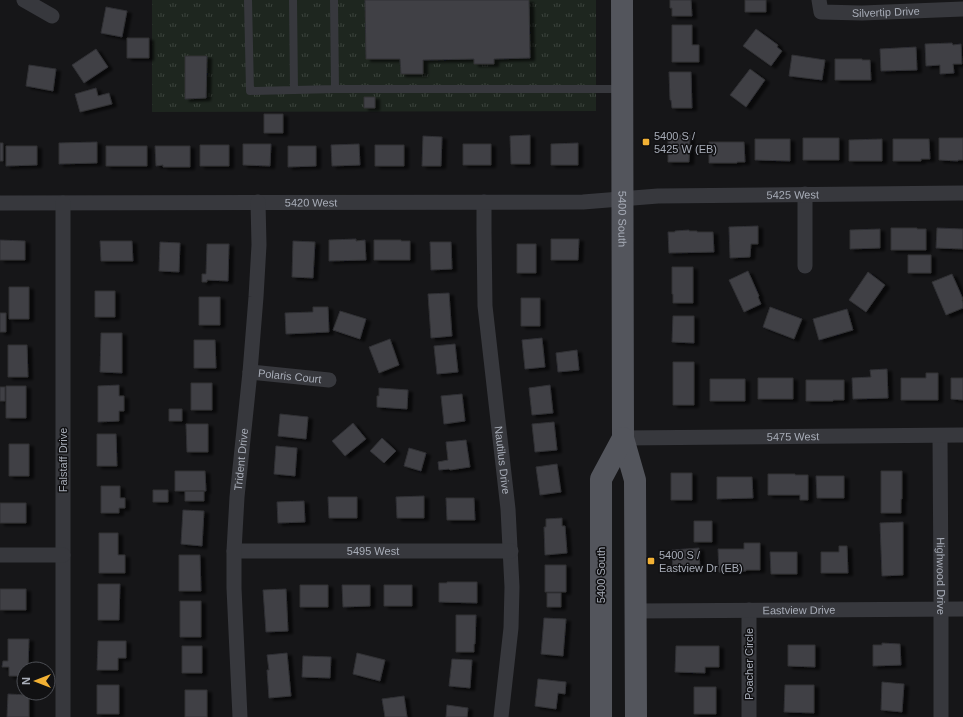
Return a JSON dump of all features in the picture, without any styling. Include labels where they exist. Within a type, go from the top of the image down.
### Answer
[{"type":"main road","name":"5400 South","points":[[622,0],[623,438],[635,480],[636,717]]},
{"type":"main road","name":"5400 South","points":[[601,717],[601,479],[623,438]]},
{"type":"street","points":[[24,0],[52,16]]},
{"type":"street","name":"Silvertip Drive","points":[[819,0],[821,12],[862,14],[963,9]]},
{"type":"street","name":"5425 West","points":[[622,199],[658,196],[963,193]]},
{"type":"street","points":[[805,194],[805,266]]},
{"type":"street","name":"5420 West","points":[[0,203],[583,202],[622,199]]},
{"type":"street","name":"Trident Drive","points":[[240,717],[234,588],[234,551],[250,372],[259,245],[258,202]]},
{"type":"street","name":"Nautilus Drive","points":[[484,202],[485,306],[508,509],[511,551],[511,628],[501,717]]},
{"type":"street","name":"Falstaff Drive","points":[[63,203],[63,717]]},
{"type":"street","name":"Polaris Court","points":[[250,372],[329,380]]},
{"type":"street","name":"5475 West","points":[[623,438],[963,435]]},
{"type":"street","name":"Highwood Drive","points":[[940,436],[941,717]]},
{"type":"street","name":"5495 West","points":[[234,551],[511,551]]},
{"type":"street","points":[[0,555],[63,555]]},
{"type":"street","name":"Eastview Drive","points":[[636,611],[963,608]]},
{"type":"street","name":"Poacher Circle","points":[[749,610],[749,717]]},
{"type":"lane","points":[[248,0],[250,90],[622,89]]},
{"type":"lane","points":[[293,0],[294,90]]},
{"type":"lane","points":[[334,0],[334,89]]},
{"type":"green space","points":[[152,0],[596,0],[596,111],[152,112]]},
{"type":"building","points":[[365,0],[529,0],[530,58],[494,59],[494,64],[474,64],[474,59],[423,60],[423,74],[401,74],[400,59],[366,59]]},
{"type":"building","points":[[670,0],[691,0],[692,16],[672,16]]},
{"type":"building","points":[[745,0],[766,0],[766,12],[745,12]]},
{"type":"building","points":[[106,7],[127,11],[122,37],[101,33]]},
{"type":"building","points":[[672,25],[692,25],[692,45],[699,45],[699,62],[672,62]]},
{"type":"building","points":[[756,29],[778,45],[777,47],[782,51],[771,66],[743,46]]},
{"type":"building","points":[[127,38],[149,38],[149,58],[127,58]]},
{"type":"building","points":[[952,43],[953,45],[961,44],[962,64],[953,64],[954,73],[940,74],[940,65],[926,66],[925,44]]},
{"type":"building","points":[[916,47],[917,70],[881,71],[880,49]]},
{"type":"building","points":[[96,49],[108,67],[84,83],[72,65]]},
{"type":"building","points":[[792,55],[825,60],[822,80],[789,76]]},
{"type":"building","points":[[185,56],[207,56],[206,98],[185,99]]},
{"type":"building","points":[[835,59],[870,60],[871,80],[835,80]]},
{"type":"building","points":[[29,65],[56,69],[53,91],[26,86]]},
{"type":"building","points":[[750,69],[765,80],[746,107],[730,95]]},
{"type":"building","points":[[669,72],[691,72],[692,108],[672,108],[670,100]]},
{"type":"building","points":[[96,88],[98,96],[109,93],[112,104],[80,112],[75,94]]},
{"type":"building","points":[[364,97],[375,97],[375,108],[364,108]]},
{"type":"building","points":[[264,114],[283,114],[283,133],[264,133]]},
{"type":"building","points":[[530,135],[530,164],[511,164],[510,136]]},
{"type":"building","points":[[668,135],[690,135],[689,162],[668,162]]},
{"type":"building","points":[[423,136],[442,137],[441,166],[422,166]]},
{"type":"building","points":[[803,138],[839,138],[839,160],[803,160]]},
{"type":"building","points":[[939,138],[963,138],[963,160],[939,160]]},
{"type":"building","points":[[755,139],[790,139],[790,161],[755,160]]},
{"type":"building","points":[[882,139],[882,161],[849,161],[849,140]]},
{"type":"building","points":[[893,139],[929,139],[930,159],[921,159],[921,161],[893,161]]},
{"type":"building","points":[[97,142],[97,163],[59,164],[59,143]]},
{"type":"building","points":[[709,142],[744,142],[745,162],[709,163]]},
{"type":"building","points":[[0,143],[3,143],[3,161],[0,161]]},
{"type":"building","points":[[578,143],[578,165],[551,165],[551,144]]},
{"type":"building","points":[[243,144],[271,144],[270,166],[243,165]]},
{"type":"building","points":[[359,144],[360,165],[332,166],[331,145]]},
{"type":"building","points":[[463,144],[491,144],[491,165],[463,165]]},
{"type":"building","points":[[200,145],[229,145],[229,166],[200,166]]},
{"type":"building","points":[[375,145],[404,145],[404,166],[375,166]]},
{"type":"building","points":[[6,146],[37,146],[37,165],[6,166]]},
{"type":"building","points":[[106,146],[147,146],[147,166],[106,166]]},
{"type":"building","points":[[155,146],[190,146],[190,167],[163,167],[163,165],[156,166]]},
{"type":"building","points":[[288,146],[316,146],[316,166],[288,167]]},
{"type":"building","points":[[758,226],[758,244],[751,244],[750,257],[730,258],[729,227]]},
{"type":"building","points":[[891,228],[926,229],[926,250],[891,250]]},
{"type":"building","points":[[937,228],[963,229],[963,249],[936,248]]},
{"type":"building","points":[[880,229],[880,248],[850,249],[850,230]]},
{"type":"building","points":[[689,230],[697,232],[713,232],[714,252],[669,253],[668,232]]},
{"type":"building","points":[[356,239],[356,241],[365,240],[366,260],[329,261],[329,240]]},
{"type":"building","points":[[551,239],[579,239],[578,260],[551,260]]},
{"type":"building","points":[[0,240],[25,241],[25,260],[0,260]]},
{"type":"building","points":[[374,240],[410,241],[410,260],[374,260]]},
{"type":"building","points":[[100,241],[132,241],[133,261],[101,261]]},
{"type":"building","points":[[293,241],[315,242],[313,278],[292,277]]},
{"type":"building","points":[[160,242],[180,243],[179,272],[159,271]]},
{"type":"building","points":[[430,242],[451,242],[452,269],[431,270]]},
{"type":"building","points":[[207,244],[229,244],[228,281],[207,280],[207,282],[202,282],[202,274],[206,274]]},
{"type":"building","points":[[517,244],[536,244],[536,273],[517,273]]},
{"type":"building","points":[[908,255],[931,255],[931,273],[908,273]]},
{"type":"building","points":[[672,267],[693,267],[693,303],[673,303]]},
{"type":"building","points":[[748,271],[761,304],[744,312],[729,280]]},
{"type":"building","points":[[868,272],[885,285],[866,312],[849,300]]},
{"type":"building","points":[[952,274],[963,299],[963,308],[946,315],[932,282]]},
{"type":"building","points":[[9,287],[29,287],[29,319],[9,319]]},
{"type":"building","points":[[95,291],[115,291],[115,317],[95,317]]},
{"type":"building","points":[[449,293],[452,336],[431,338],[428,294]]},
{"type":"building","points":[[199,297],[220,297],[220,325],[199,325]]},
{"type":"building","points":[[521,298],[540,298],[540,326],[521,326]]},
{"type":"building","points":[[313,307],[328,307],[329,332],[286,334],[285,313],[313,312]]},
{"type":"building","points":[[770,307],[802,319],[794,339],[763,327]]},
{"type":"building","points":[[847,309],[853,330],[819,340],[813,319]]},
{"type":"building","points":[[340,311],[366,319],[360,339],[333,330]]},
{"type":"building","points":[[0,313],[6,313],[6,332],[0,332]]},
{"type":"building","points":[[673,316],[694,316],[694,343],[672,342]]},
{"type":"building","points":[[101,333],[122,333],[122,373],[100,372]]},
{"type":"building","points":[[542,338],[545,367],[525,369],[522,340]]},
{"type":"building","points":[[390,339],[399,365],[379,373],[369,347]]},
{"type":"building","points":[[194,340],[215,340],[216,368],[194,368]]},
{"type":"building","points":[[455,344],[458,372],[437,374],[434,346]]},
{"type":"building","points":[[8,345],[27,345],[28,377],[8,377]]},
{"type":"building","points":[[577,350],[579,370],[558,372],[556,353]]},
{"type":"building","points":[[673,362],[694,362],[694,405],[673,405]]},
{"type":"building","points":[[887,369],[888,398],[853,399],[852,378],[871,377],[870,370]]},
{"type":"building","points":[[926,373],[938,373],[938,400],[901,400],[901,378],[926,378]]},
{"type":"building","points":[[758,378],[793,378],[793,399],[758,399]]},
{"type":"building","points":[[951,378],[963,378],[963,400],[951,399]]},
{"type":"building","points":[[710,379],[745,379],[745,401],[710,401]]},
{"type":"building","points":[[806,380],[844,380],[844,400],[806,401]]},
{"type":"building","points":[[191,383],[212,383],[212,410],[191,410]]},
{"type":"building","points":[[119,385],[119,396],[124,396],[124,411],[119,411],[119,421],[98,422],[98,386]]},
{"type":"building","points":[[550,385],[553,413],[532,415],[529,388]]},
{"type":"building","points":[[6,386],[26,386],[26,418],[6,418]]},
{"type":"building","points":[[0,387],[5,387],[5,401],[0,401]]},
{"type":"building","points":[[379,388],[408,390],[407,409],[377,407]]},
{"type":"building","points":[[462,394],[465,421],[444,424],[441,396]]},
{"type":"building","points":[[169,409],[182,409],[182,421],[169,421]]},
{"type":"building","points":[[280,414],[308,417],[306,439],[278,436]]},
{"type":"building","points":[[554,422],[557,450],[535,452],[532,424]]},
{"type":"building","points":[[353,423],[366,439],[345,456],[332,441]]},
{"type":"building","points":[[186,424],[208,424],[208,452],[187,452]]},
{"type":"building","points":[[97,434],[116,434],[117,466],[97,466]]},
{"type":"building","points":[[382,438],[396,451],[384,463],[370,451]]},
{"type":"building","points":[[466,440],[470,467],[439,470],[438,462],[448,460],[446,442]]},
{"type":"building","points":[[9,444],[29,444],[29,476],[9,476]]},
{"type":"building","points":[[276,446],[297,448],[295,476],[274,474]]},
{"type":"building","points":[[409,448],[426,453],[421,471],[404,466]]},
{"type":"building","points":[[557,464],[561,492],[540,495],[536,467]]},
{"type":"building","points":[[175,471],[205,471],[206,491],[175,491]]},
{"type":"building","points":[[881,471],[902,471],[901,513],[881,513]]},
{"type":"building","points":[[671,473],[692,473],[692,500],[671,500]]},
{"type":"building","points":[[768,474],[808,475],[808,500],[800,500],[800,495],[768,495]]},
{"type":"building","points":[[816,476],[844,476],[844,498],[817,498]]},
{"type":"building","points":[[717,477],[752,477],[753,498],[717,499]]},
{"type":"building","points":[[101,486],[120,486],[120,498],[125,498],[125,508],[119,508],[119,513],[101,513]]},
{"type":"building","points":[[153,490],[168,490],[168,502],[153,502]]},
{"type":"building","points":[[185,491],[204,491],[204,501],[185,501]]},
{"type":"building","points":[[424,496],[424,518],[397,518],[396,497]]},
{"type":"building","points":[[328,497],[357,497],[357,518],[329,518]]},
{"type":"building","points":[[446,498],[474,498],[475,520],[447,520]]},
{"type":"building","points":[[304,501],[305,522],[278,523],[277,502]]},
{"type":"building","points":[[0,503],[26,503],[26,523],[0,523]]},
{"type":"building","points":[[183,510],[204,511],[202,546],[181,544]]},
{"type":"building","points":[[562,518],[562,526],[565,526],[567,553],[545,555],[544,527],[546,527],[546,519]]},
{"type":"building","points":[[694,521],[712,521],[712,542],[694,542]]},
{"type":"building","points":[[903,522],[903,575],[882,576],[880,523]]},
{"type":"building","points":[[99,533],[118,533],[118,555],[125,555],[125,573],[99,573]]},
{"type":"building","points":[[744,543],[760,543],[760,570],[719,572],[718,549],[744,549]]},
{"type":"building","points":[[839,546],[847,546],[848,573],[821,573],[821,552],[839,552]]},
{"type":"building","points":[[699,548],[700,570],[673,572],[672,550]]},
{"type":"building","points":[[770,552],[797,552],[797,574],[771,574]]},
{"type":"building","points":[[179,555],[200,555],[201,591],[179,591]]},
{"type":"building","points":[[545,565],[566,565],[566,592],[545,592]]},
{"type":"building","points":[[477,582],[477,603],[439,602],[439,583]]},
{"type":"building","points":[[98,584],[120,584],[119,620],[98,620]]},
{"type":"building","points":[[300,585],[328,585],[328,607],[300,607]]},
{"type":"building","points":[[342,585],[370,585],[370,606],[343,607]]},
{"type":"building","points":[[384,585],[412,585],[412,606],[384,606]]},
{"type":"building","points":[[0,589],[26,589],[26,610],[0,610]]},
{"type":"building","points":[[286,589],[288,631],[266,632],[263,590]]},
{"type":"building","points":[[547,593],[561,593],[561,607],[547,607]]},
{"type":"building","points":[[180,601],[201,601],[201,637],[180,637]]},
{"type":"building","points":[[456,615],[476,615],[474,652],[456,652]]},
{"type":"building","points":[[544,618],[566,619],[563,656],[541,654]]},
{"type":"building","points":[[8,639],[29,639],[28,661],[16,661],[16,676],[9,676],[9,667],[2,667],[3,661],[8,661]]},
{"type":"building","points":[[98,641],[126,641],[126,658],[118,658],[118,670],[97,670]]},
{"type":"building","points":[[882,643],[900,644],[901,665],[873,666],[873,645],[882,645]]},
{"type":"building","points":[[788,645],[815,645],[815,667],[788,666]]},
{"type":"building","points":[[182,646],[202,646],[202,673],[182,673]]},
{"type":"building","points":[[676,646],[719,646],[719,667],[705,667],[705,673],[675,672]]},
{"type":"building","points":[[287,653],[291,696],[269,698],[267,670],[269,670],[267,655]]},
{"type":"building","points":[[357,653],[385,660],[380,681],[353,674]]},
{"type":"building","points":[[303,656],[331,657],[330,678],[302,677]]},
{"type":"building","points":[[452,659],[472,660],[470,688],[449,686]]},
{"type":"building","points":[[538,679],[566,682],[565,694],[558,693],[556,709],[535,706]]},
{"type":"building","points":[[882,682],[904,684],[902,712],[881,710]]},
{"type":"building","points":[[97,685],[119,685],[119,714],[97,714]]},
{"type":"building","points":[[785,685],[814,685],[814,713],[784,712]]},
{"type":"building","points":[[694,687],[716,687],[716,714],[694,714]]},
{"type":"building","points":[[185,690],[207,690],[207,717],[185,717]]},
{"type":"building","points":[[8,694],[16,694],[16,701],[29,701],[29,717],[7,717]]},
{"type":"building","points":[[404,696],[407,717],[385,717],[382,699]]},
{"type":"building","points":[[447,705],[468,708],[467,717],[446,717]]},
{"type":"place","name":"5400 S / 5425 W (EB)","points":[[646,142]]},
{"type":"place","name":"5400 S / Eastview Dr (EB)","points":[[651,561]]}]
